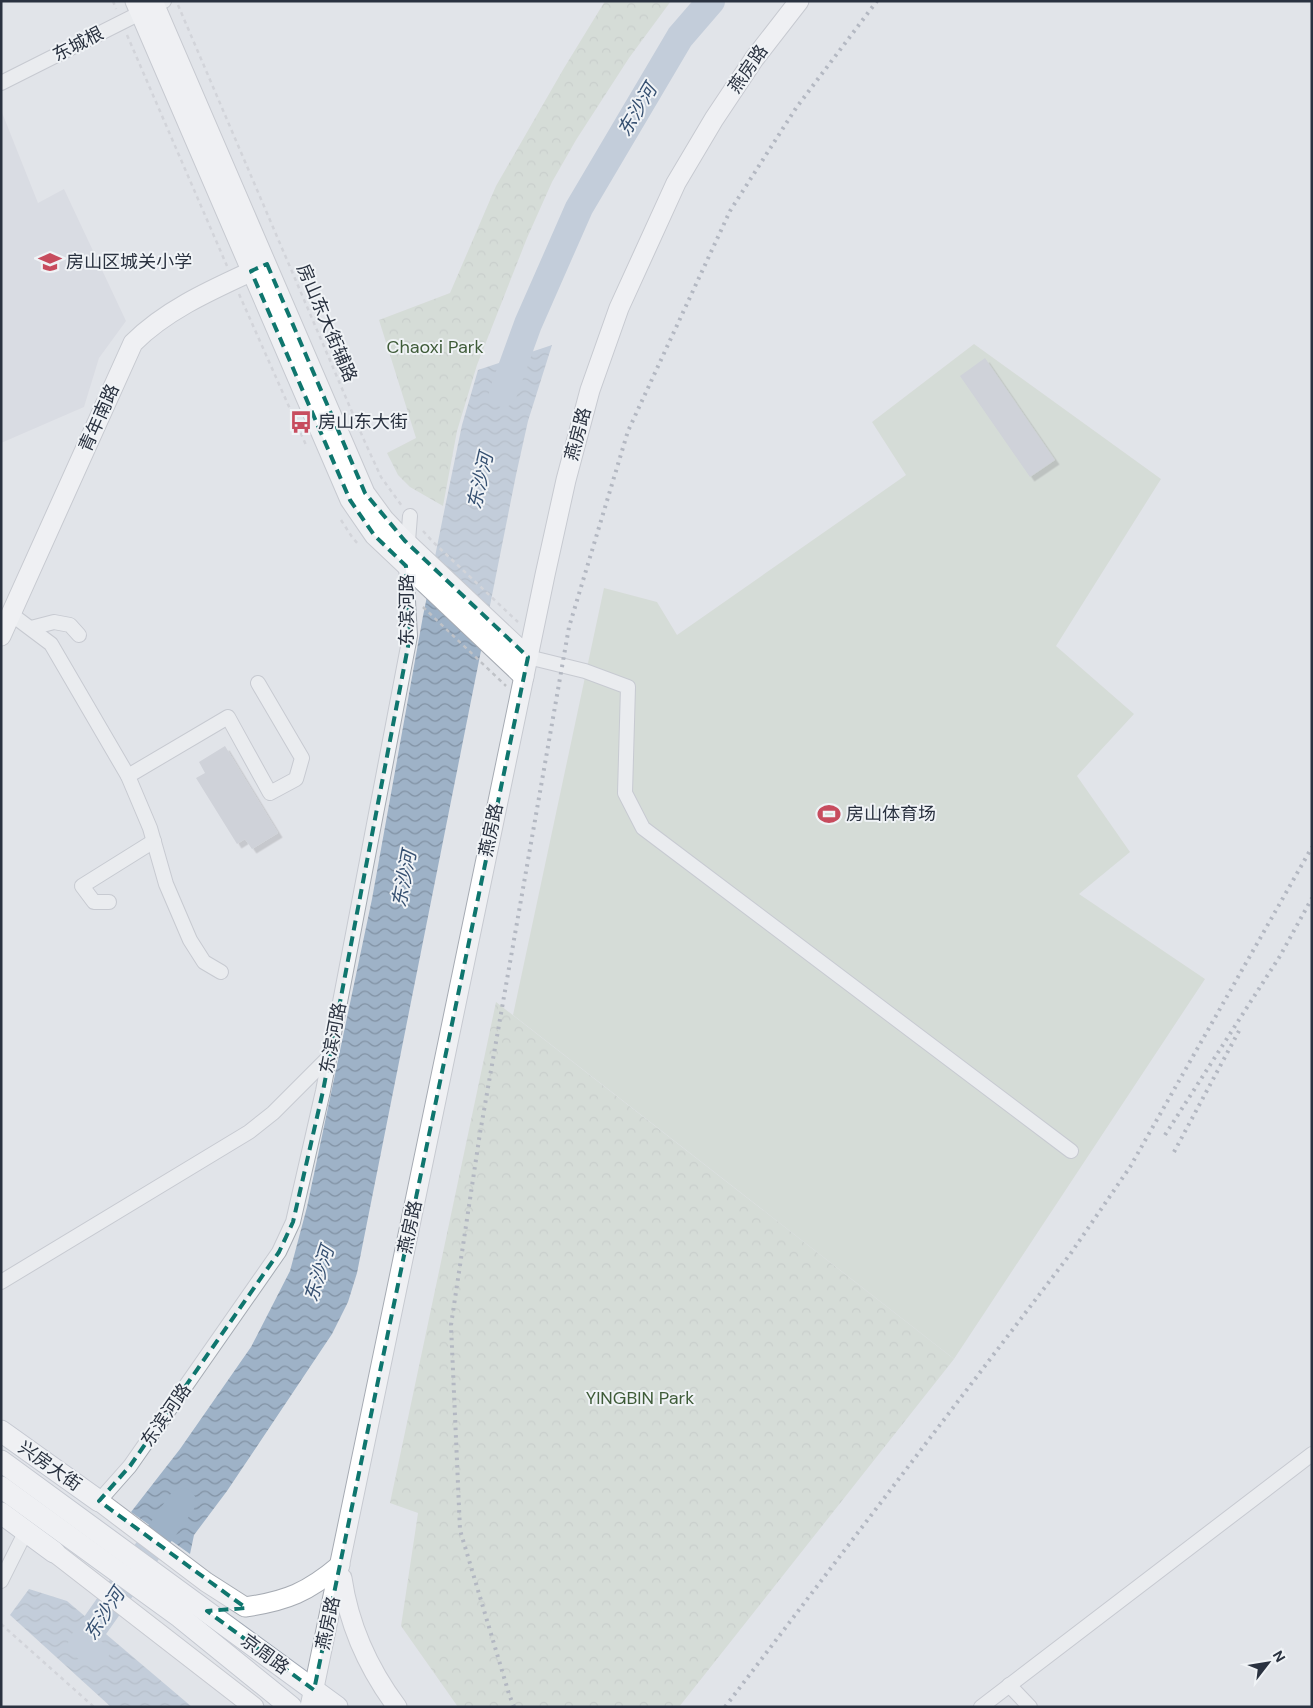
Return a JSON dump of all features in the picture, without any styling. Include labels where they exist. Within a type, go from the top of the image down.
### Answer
[{"type":"main road","name":"燕房路","points":[[312,1698],[544,575],[590,390],[618,308],[676,183],[714,119],[754,59],[800,1]]},
{"type":"main road","points":[[149,5],[259,268],[350,500],[374,535],[524,677]]},
{"type":"main road","points":[[259,268],[365,493],[384,519],[408,544],[528,657]]},
{"type":"main road","name":"青年南路","points":[[1,636],[133,343],[147,329],[177,310],[259,268]]},
{"type":"main road","name":"兴房大街","points":[[1,1431],[99,1501]]},
{"type":"main road","name":"兴房大街","points":[[1,1461],[70,1529]]},
{"type":"main road","points":[[1,1487],[70,1529],[193,1610],[245,1607],[282,1600],[300,1594],[321,1582],[340,1565]]},
{"type":"main road","points":[[99,1501],[206,1582],[245,1607]]},
{"type":"main road","points":[[1,1513],[254,1707]]},
{"type":"main road","points":[[26,1532],[70,1529]]},
{"type":"main road","points":[[340,1565],[345,1598],[353,1630],[378,1680],[397,1707]]},
{"type":"main road","name":"京周路","points":[[193,1610],[312,1698],[337,1707]]},
{"type":"main road","name":"京周路","points":[[193,1610],[291,1707]]},
{"type":"street","name":"东城根","points":[[1,83],[149,5]]},
{"type":"street","name":"东滨河路","points":[[99,1501],[130,1466],[279,1252],[293,1222],[330,1056],[410,636],[406,566],[410,516]]},
{"type":"street","points":[[12,614],[52,644],[128,776],[150,828],[166,884],[190,940],[204,962],[221,972]]},
{"type":"street","points":[[31,628],[54,622],[70,625],[79,635]]},
{"type":"street","points":[[528,657],[585,671],[628,687],[625,793],[643,828],[1071,1152]]},
{"type":"street","points":[[128,776],[228,717],[270,793],[296,779],[302,758],[258,683]]},
{"type":"street","points":[[109,902],[94,902],[82,886],[154,841]]},
{"type":"street","points":[[1,1282],[249,1132],[273,1113],[330,1056]]},
{"type":"street","points":[[981,1707],[1312,1454]]},
{"type":"street","points":[[1,1581],[26,1532]]},
{"type":"street","points":[[1010,1684],[1030,1707]]},
{"type":"path","name":"房山东大街辅路","points":[[177,1],[381,477],[410,516],[433,542],[512,616]]},
{"type":"path","points":[[418,602],[494,675]]},
{"type":"path","points":[[1,1624],[94,1707]]},
{"type":"highlighted area","points":[[267,264],[365,493],[405,541],[528,657],[314,1690],[207,1611],[246,1608],[99,1501],[130,1466],[279,1252],[293,1222],[323,1091],[410,636],[406,566],[374,535],[350,500],[251,271]]},
{"type":"shaded area","name":"房山区城关小学","points":[[1,110],[38,203],[64,189],[126,321],[99,358],[84,407],[1,443]]},
{"type":"green space","name":"Chaoxi Park","points":[[605,1],[671,1],[629,58],[576,140],[552,182],[527,238],[477,365],[457,431],[443,506],[410,487],[398,475],[387,453],[416,438],[379,320],[450,293],[496,186]]},
{"type":"green space","name":"房山体育场","points":[[974,344],[1161,479],[1056,646],[1134,714],[1077,776],[1130,852],[1079,894],[1205,979],[954,1359],[513,1015],[604,588],[657,602],[677,635],[906,475],[872,422]]},
{"type":"green space","name":"YINGBIN Park","points":[[496,1002],[954,1359],[679,1707],[458,1707],[401,1626],[418,1513],[390,1503]]},
{"type":"water","points":[[552,345],[528,421],[516,475],[357,1273],[348,1302],[332,1334],[227,1491],[194,1535],[190,1554],[131,1512],[180,1449],[251,1347],[290,1271],[307,1207],[372,899],[423,616],[462,425],[478,370]]},
{"type":"water","points":[[29,1589],[67,1601],[192,1707],[111,1707],[10,1615]]},
{"type":"building","points":[[985,358],[1055,460],[1030,477],[960,376]]},
{"type":"building","points":[[225,746],[278,833],[252,849],[245,839],[237,844],[196,778],[205,773],[199,762]]},
{"type":"waterway","name":"东沙河","points":[[503,393],[528,324],[579,208],[680,37],[711,1]]},
{"type":"waterway","name":"东沙河","points":[[95,1654],[82,1644],[182,1502]]},
{"type":"railway","points":[[514,1707],[460,1530],[451,1325],[480,1133],[569,627],[628,431],[730,211],[796,108],[877,1]]},
{"type":"railway","points":[[725,1707],[1071,1253],[1130,1167],[1312,847]]},
{"type":"railway","points":[[1165,1135],[1280,956],[1312,898]]},
{"type":"railway","points":[[1174,1152],[1240,1029]]},
{"type":"place","name":"房山区城关小学","points":[[50,262]]},
{"type":"place","name":"房山东大街","points":[[301,422]]},
{"type":"place","name":"房山体育场","points":[[829,814]]}]
